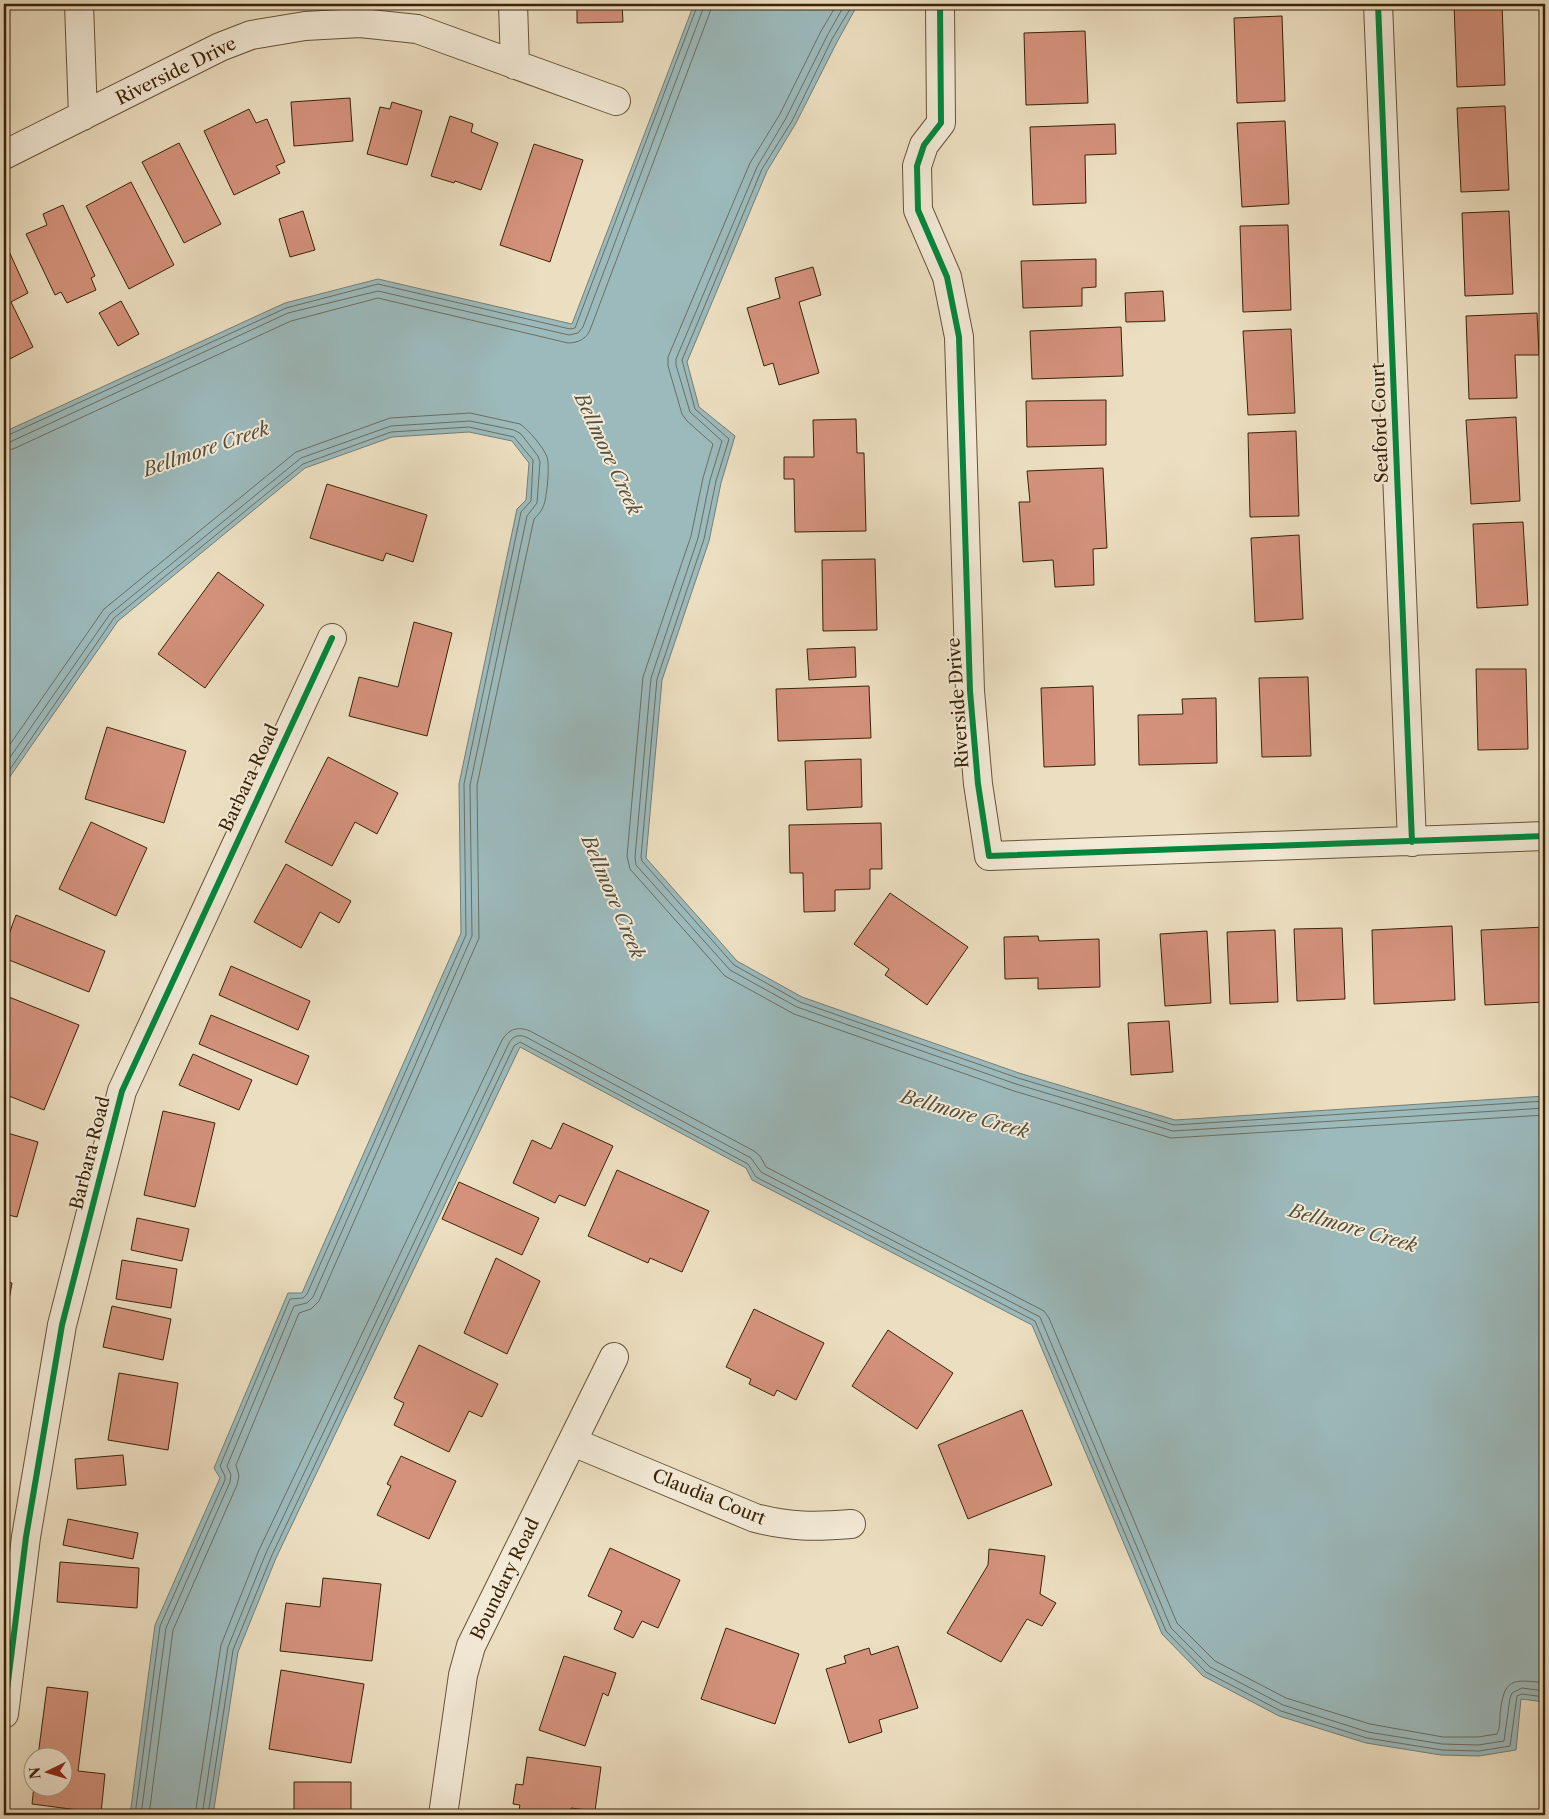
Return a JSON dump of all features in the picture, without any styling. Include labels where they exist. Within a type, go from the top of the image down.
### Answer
[{"type":"street","points":[[79,4],[83,116]]},
{"type":"street","points":[[513,4],[515,65]]},
{"type":"street","name":"Riverside Drive","points":[[940,4],[941,123],[924,145],[917,166],[918,210],[946,277],[959,337],[970,691],[978,784],[989,856],[1545,836]]},
{"type":"street","name":"Seaford Court","points":[[1378,4],[1412,842]]},
{"type":"street","name":"Riverside Drive","points":[[4,156],[220,47],[250,36],[306,26],[360,23],[417,29],[616,101]]},
{"type":"street","name":"Barbara Road","points":[[4,1714],[26,1537],[62,1325],[122,1090],[332,638]]},
{"type":"street","name":"Boundary Road","points":[[443,1815],[463,1675],[471,1646],[614,1357]]},
{"type":"street","name":"Claudia Court","points":[[572,1442],[755,1518],[804,1527],[851,1524]]},
{"type":"water","name":"Bellmore Creek","points":[[694,4],[858,4],[796,123],[767,171],[687,362],[699,407],[735,436],[721,483],[709,541],[662,680],[646,858],[737,961],[802,997],[1019,1073],[1175,1120],[1545,1096],[1545,1702],[1521,1699],[1516,1750],[1479,1756],[1441,1755],[1366,1743],[1279,1716],[1203,1676],[1162,1634],[1032,1325],[752,1180],[746,1168],[520,1047],[276,1558],[238,1652],[213,1815],[130,1815],[155,1625],[220,1478],[214,1468],[288,1293],[302,1293],[461,933],[459,784],[517,509],[526,500],[529,463],[512,441],[469,432],[392,437],[305,468],[118,621],[9,778],[4,790],[4,432],[285,303],[378,279],[572,324]]},
{"type":"building","points":[[577,4],[622,4],[623,22],[577,23]]},
{"type":"building","points":[[1454,4],[1502,4],[1505,85],[1457,87]]},
{"type":"building","points":[[1282,16],[1285,101],[1237,103],[1234,18]]},
{"type":"building","points":[[1085,31],[1088,103],[1026,105],[1024,33]]},
{"type":"building","points":[[350,98],[353,141],[294,146],[291,102]]},
{"type":"building","points":[[392,102],[422,111],[407,165],[367,154],[380,107],[390,109]]},
{"type":"building","points":[[1505,106],[1509,190],[1461,192],[1457,108]]},
{"type":"building","points":[[249,109],[256,123],[267,119],[285,162],[276,166],[280,173],[234,195],[204,131]]},
{"type":"building","points":[[450,116],[473,124],[471,132],[498,143],[481,190],[455,181],[454,183],[431,176]]},
{"type":"building","points":[[1285,121],[1289,204],[1242,207],[1237,123]]},
{"type":"building","points":[[1115,124],[1116,154],[1085,155],[1086,203],[1033,205],[1030,127]]},
{"type":"building","points":[[179,143],[221,224],[184,243],[142,162]]},
{"type":"building","points":[[534,144],[583,160],[550,262],[500,245]]},
{"type":"building","points":[[131,182],[174,265],[129,289],[86,206]]},
{"type":"building","points":[[63,205],[95,276],[91,278],[96,290],[67,303],[61,292],[55,295],[26,234],[47,225],[43,214]]},
{"type":"building","points":[[303,211],[315,250],[290,257],[279,219]]},
{"type":"building","points":[[1509,211],[1513,294],[1465,296],[1462,213]]},
{"type":"building","points":[[1288,225],[1291,310],[1243,312],[1240,226]]},
{"type":"building","points":[[7,247],[28,293],[11,302],[33,347],[4,362],[4,248]]},
{"type":"building","points":[[1096,259],[1096,287],[1082,288],[1082,306],[1023,308],[1021,261]]},
{"type":"building","points":[[813,267],[821,295],[799,302],[819,373],[779,385],[773,363],[764,366],[747,308],[780,298],[775,278]]},
{"type":"building","points":[[1163,291],[1165,321],[1126,322],[1125,293]]},
{"type":"building","points":[[121,301],[139,334],[118,346],[99,313]]},
{"type":"building","points":[[1537,313],[1539,355],[1515,355],[1517,398],[1469,399],[1466,316]]},
{"type":"building","points":[[1121,327],[1123,376],[1032,379],[1030,331]]},
{"type":"building","points":[[1291,329],[1295,413],[1248,415],[1243,331]]},
{"type":"building","points":[[1106,400],[1106,445],[1027,447],[1026,401]]},
{"type":"building","points":[[1516,417],[1520,501],[1471,504],[1466,420]]},
{"type":"building","points":[[856,419],[857,453],[864,453],[866,531],[795,532],[794,479],[784,479],[784,457],[814,457],[813,420]]},
{"type":"building","points":[[1296,431],[1299,516],[1250,517],[1248,433]]},
{"type":"building","points":[[1103,468],[1107,548],[1093,549],[1094,585],[1055,587],[1053,560],[1023,562],[1019,502],[1030,502],[1027,471]]},
{"type":"building","points":[[327,484],[427,515],[413,562],[386,553],[383,561],[310,538]]},
{"type":"building","points":[[1523,522],[1528,605],[1477,608],[1473,524]]},
{"type":"building","points":[[1299,535],[1303,619],[1255,622],[1251,538]]},
{"type":"building","points":[[875,559],[877,630],[823,631],[822,560]]},
{"type":"building","points":[[218,572],[264,605],[205,688],[158,654]]},
{"type":"building","points":[[414,622],[452,633],[427,736],[349,716],[359,677],[398,687]]},
{"type":"building","points":[[855,647],[856,677],[809,680],[807,649]]},
{"type":"building","points":[[1476,669],[1526,669],[1528,749],[1478,750]]},
{"type":"building","points":[[1308,677],[1311,756],[1262,757],[1259,678]]},
{"type":"building","points":[[869,686],[871,738],[778,741],[776,689]]},
{"type":"building","points":[[1093,686],[1095,765],[1044,767],[1041,688]]},
{"type":"building","points":[[1216,698],[1217,763],[1139,765],[1138,715],[1183,714],[1182,699]]},
{"type":"building","points":[[107,727],[186,751],[164,823],[85,799]]},
{"type":"building","points":[[328,757],[398,793],[377,834],[355,822],[332,866],[285,842]]},
{"type":"building","points":[[861,759],[862,807],[807,810],[805,761]]},
{"type":"building","points":[[91,822],[147,848],[116,916],[59,889]]},
{"type":"building","points":[[881,823],[882,869],[870,869],[870,889],[835,890],[835,911],[804,912],[803,873],[790,873],[789,825]]},
{"type":"building","points":[[286,864],[351,901],[339,923],[320,912],[301,948],[254,922]]},
{"type":"building","points":[[890,893],[968,947],[927,1005],[885,975],[889,969],[854,944]]},
{"type":"building","points":[[16,915],[105,951],[89,992],[4,958],[4,948]]},
{"type":"building","points":[[1452,926],[1455,1000],[1374,1004],[1372,930]]},
{"type":"building","points":[[1545,927],[1545,1002],[1485,1005],[1481,930]]},
{"type":"building","points":[[1342,928],[1345,999],[1297,1001],[1294,929]]},
{"type":"building","points":[[1275,930],[1278,1002],[1230,1004],[1227,932]]},
{"type":"building","points":[[1207,931],[1211,1003],[1165,1006],[1160,934]]},
{"type":"building","points":[[1038,936],[1039,941],[1099,939],[1100,987],[1038,989],[1038,978],[1005,979],[1004,937]]},
{"type":"building","points":[[231,966],[310,1001],[298,1030],[219,995]]},
{"type":"building","points":[[4,995],[79,1025],[44,1110],[4,1094]]},
{"type":"building","points":[[211,1015],[309,1056],[297,1085],[199,1044]]},
{"type":"building","points":[[1169,1021],[1173,1072],[1131,1075],[1128,1023]]},
{"type":"building","points":[[193,1054],[252,1080],[239,1110],[179,1085]]},
{"type":"building","points":[[163,1111],[215,1123],[195,1207],[144,1195]]},
{"type":"building","points":[[563,1123],[613,1146],[585,1206],[559,1195],[555,1203],[513,1183],[532,1140],[551,1149]]},
{"type":"building","points":[[4,1132],[38,1142],[17,1217],[4,1214]]},
{"type":"building","points":[[617,1170],[709,1211],[682,1272],[650,1258],[648,1263],[588,1236]]},
{"type":"building","points":[[459,1182],[539,1218],[522,1255],[442,1219]]},
{"type":"building","points":[[137,1218],[189,1229],[182,1261],[131,1250]]},
{"type":"building","points":[[496,1258],[540,1281],[507,1354],[464,1333]]},
{"type":"building","points":[[122,1260],[177,1269],[171,1308],[116,1299]]},
{"type":"building","points":[[4,1281],[12,1283],[4,1329]]},
{"type":"building","points":[[112,1306],[171,1319],[163,1360],[103,1347]]},
{"type":"building","points":[[754,1309],[824,1343],[796,1400],[777,1390],[774,1396],[749,1384],[751,1379],[726,1367]]},
{"type":"building","points":[[888,1330],[953,1373],[917,1429],[852,1386]]},
{"type":"building","points":[[419,1345],[498,1384],[482,1417],[469,1411],[449,1452],[394,1425],[404,1403],[394,1398]]},
{"type":"building","points":[[119,1373],[178,1383],[168,1450],[108,1440]]},
{"type":"building","points":[[1022,1410],[1052,1485],[968,1519],[938,1445]]},
{"type":"building","points":[[123,1455],[126,1485],[77,1489],[75,1459]]},
{"type":"building","points":[[401,1456],[456,1481],[429,1539],[377,1515],[391,1486],[387,1484]]},
{"type":"building","points":[[68,1519],[138,1533],[133,1559],[63,1545]]},
{"type":"building","points":[[610,1548],[680,1580],[658,1628],[642,1621],[633,1638],[614,1629],[622,1611],[588,1596]]},
{"type":"building","points":[[989,1549],[1045,1556],[1040,1594],[1056,1603],[1042,1626],[1027,1619],[1001,1662],[947,1633],[988,1565]]},
{"type":"building","points":[[60,1562],[139,1568],[137,1608],[57,1602]]},
{"type":"building","points":[[323,1578],[381,1584],[372,1661],[280,1651],[286,1603],[320,1607]]},
{"type":"building","points":[[726,1628],[799,1654],[775,1724],[701,1699]]},
{"type":"building","points":[[898,1646],[918,1708],[879,1720],[882,1732],[849,1743],[826,1669],[846,1663],[844,1656],[869,1648],[871,1655]]},
{"type":"building","points":[[564,1656],[616,1673],[608,1696],[603,1693],[585,1746],[539,1730]]},
{"type":"building","points":[[281,1670],[364,1684],[351,1763],[269,1749]]},
{"type":"building","points":[[47,1687],[88,1692],[78,1771],[105,1774],[101,1813],[32,1804],[33,1796],[72,1796],[72,1746],[39,1746]]},
{"type":"building","points":[[527,1757],[601,1767],[595,1811],[571,1808],[570,1815],[518,1815],[520,1805],[513,1804],[516,1784],[523,1785]]},
{"type":"building","points":[[294,1782],[351,1782],[351,1815],[294,1815]]},
{"type":"cycle path","points":[[940,4],[941,123],[924,145],[917,166],[918,210],[947,277],[959,337],[970,691],[978,784],[989,856],[1545,836]]},
{"type":"cycle path","points":[[1378,4],[1412,842]]},
{"type":"cycle path","points":[[4,1714],[26,1537],[62,1325],[122,1091],[332,638]]}]
